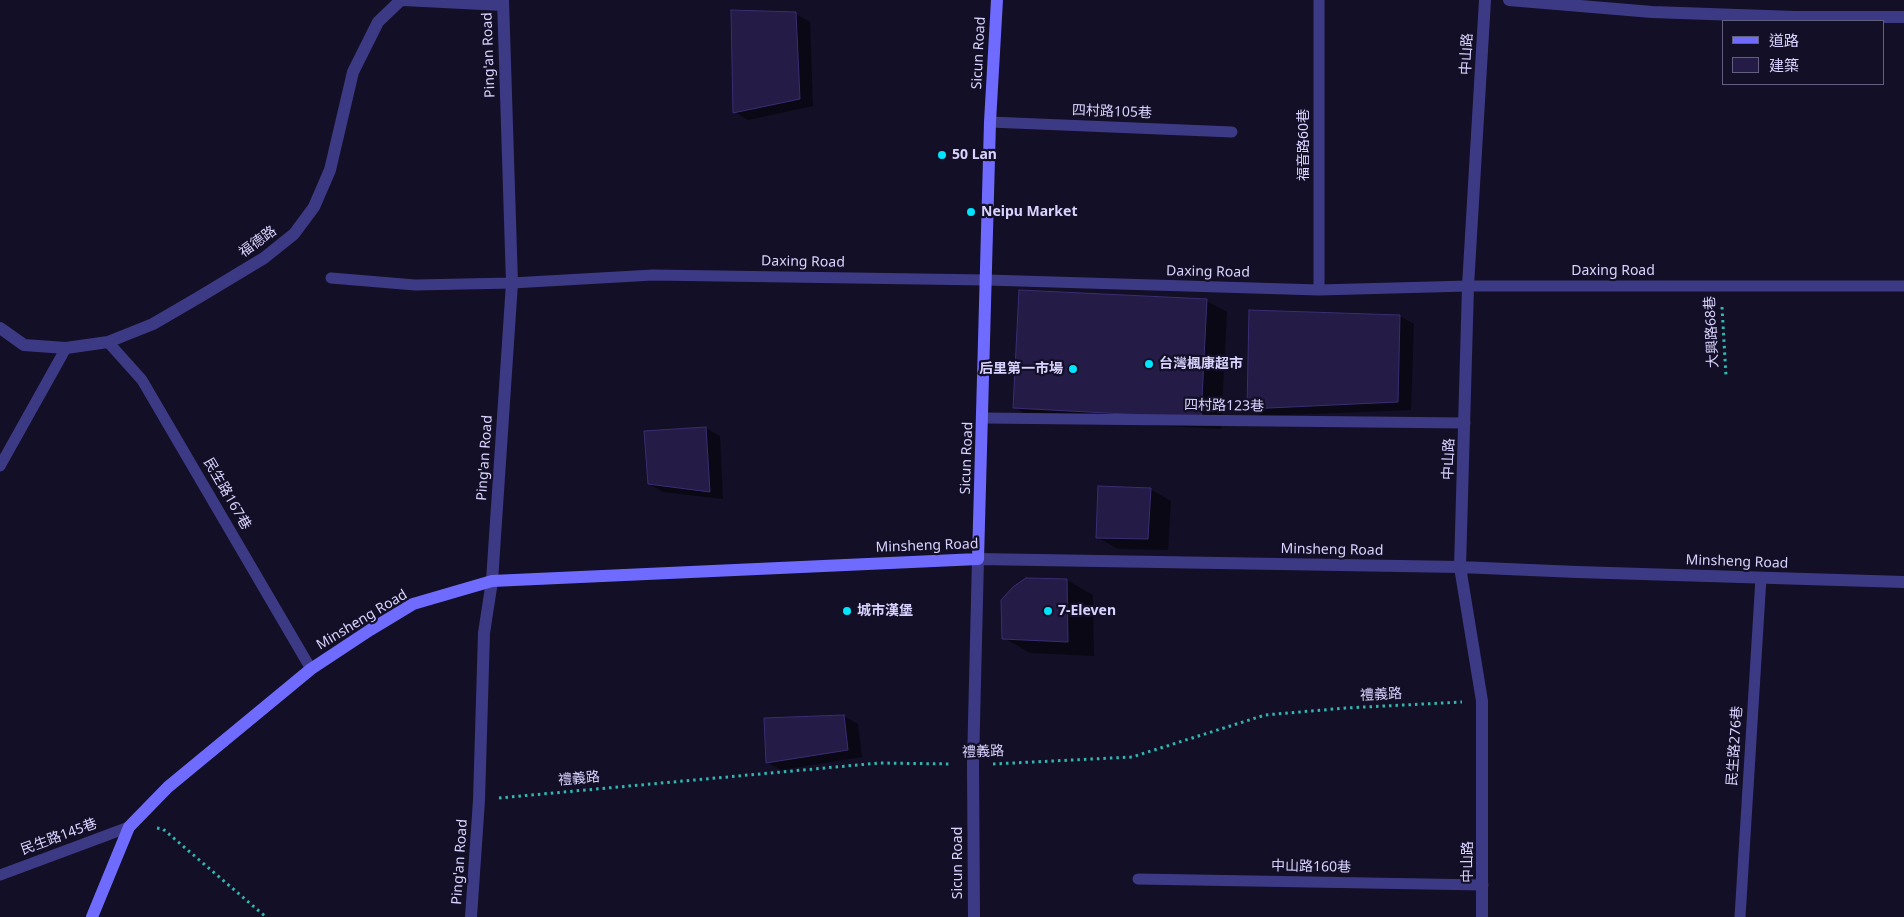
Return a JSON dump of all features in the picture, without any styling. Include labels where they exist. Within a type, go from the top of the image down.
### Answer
[{"type":"main road","name":"Sicun Road","points":[[978,558],[990,122],[997,0]]},
{"type":"main road","name":"Minsheng Road","points":[[92,917],[129,827],[168,787],[310,669],[413,604],[492,581],[978,558]]},
{"type":"street","name":"福德路","points":[[0,328],[24,345],[66,348],[108,342],[153,324],[264,258],[294,234],[314,207],[330,170],[353,72],[378,22],[402,0],[503,2]]},
{"type":"street","name":"中山路","points":[[1482,917],[1484,885],[1482,701],[1460,567],[1468,286],[1485,0]]},
{"type":"street","points":[[1508,0],[1652,12],[1795,17],[1904,17]]},
{"type":"street","name":"Ping'an Road","points":[[471,917],[479,800],[484,633],[492,581],[512,283],[503,2]]},
{"type":"street","name":"Minsheng Road","points":[[978,558],[1460,567],[1904,582]]},
{"type":"street","name":"Sicun Road","points":[[974,917],[973,764],[978,558]]},
{"type":"lane","name":"福音路60巷","points":[[1319,0],[1319,290]]},
{"type":"lane","name":"四村路105巷","points":[[990,122],[1232,132]]},
{"type":"lane","name":"Daxing Road","points":[[331,278],[415,285],[512,283],[653,275],[987,280],[1319,290],[1468,286],[1904,286]]},
{"type":"lane","name":"民生路167巷","points":[[108,342],[142,380],[310,669]]},
{"type":"lane","points":[[0,466],[66,348]]},
{"type":"lane","name":"四村路123巷","points":[[983,418],[1465,423]]},
{"type":"lane","name":"民生路276巷","points":[[1740,917],[1761,578]]},
{"type":"lane","name":"民生路145巷","points":[[0,875],[129,827]]},
{"type":"lane","name":"中山路160巷","points":[[1138,879],[1484,885]]},
{"type":"path","name":"大興路68巷","points":[[1720,286],[1726,376]]},
{"type":"path","name":"禮義路","points":[[479,800],[879,763],[973,764],[1132,757],[1265,715],[1346,708],[1482,701]]},
{"type":"path","points":[[129,827],[163,829],[266,917]]},
{"type":"building","points":[[731,10],[796,12],[800,99],[733,113]]},
{"type":"building","points":[[1019,290],[1207,299],[1201,418],[1013,408]]},
{"type":"building","points":[[1249,310],[1400,315],[1398,402],[1247,409]]},
{"type":"building","points":[[706,427],[710,492],[648,484],[644,431]]},
{"type":"building","points":[[1098,486],[1151,488],[1148,539],[1096,538]]},
{"type":"building","points":[[1026,578],[1067,579],[1068,642],[1002,639],[1001,600],[1013,587]]},
{"type":"building","points":[[844,715],[848,750],[766,763],[764,718]]},
{"type":"place","name":"50 Lan","points":[[942,155]]},
{"type":"place","name":"Neipu Market","points":[[971,212]]},
{"type":"place","name":"台灣楓康超市","points":[[1149,364]]},
{"type":"place","name":"后里第一市場","points":[[1073,369]]},
{"type":"place","name":"城市漢堡","points":[[847,611]]},
{"type":"place","name":"7-Eleven","points":[[1048,611]]}]
